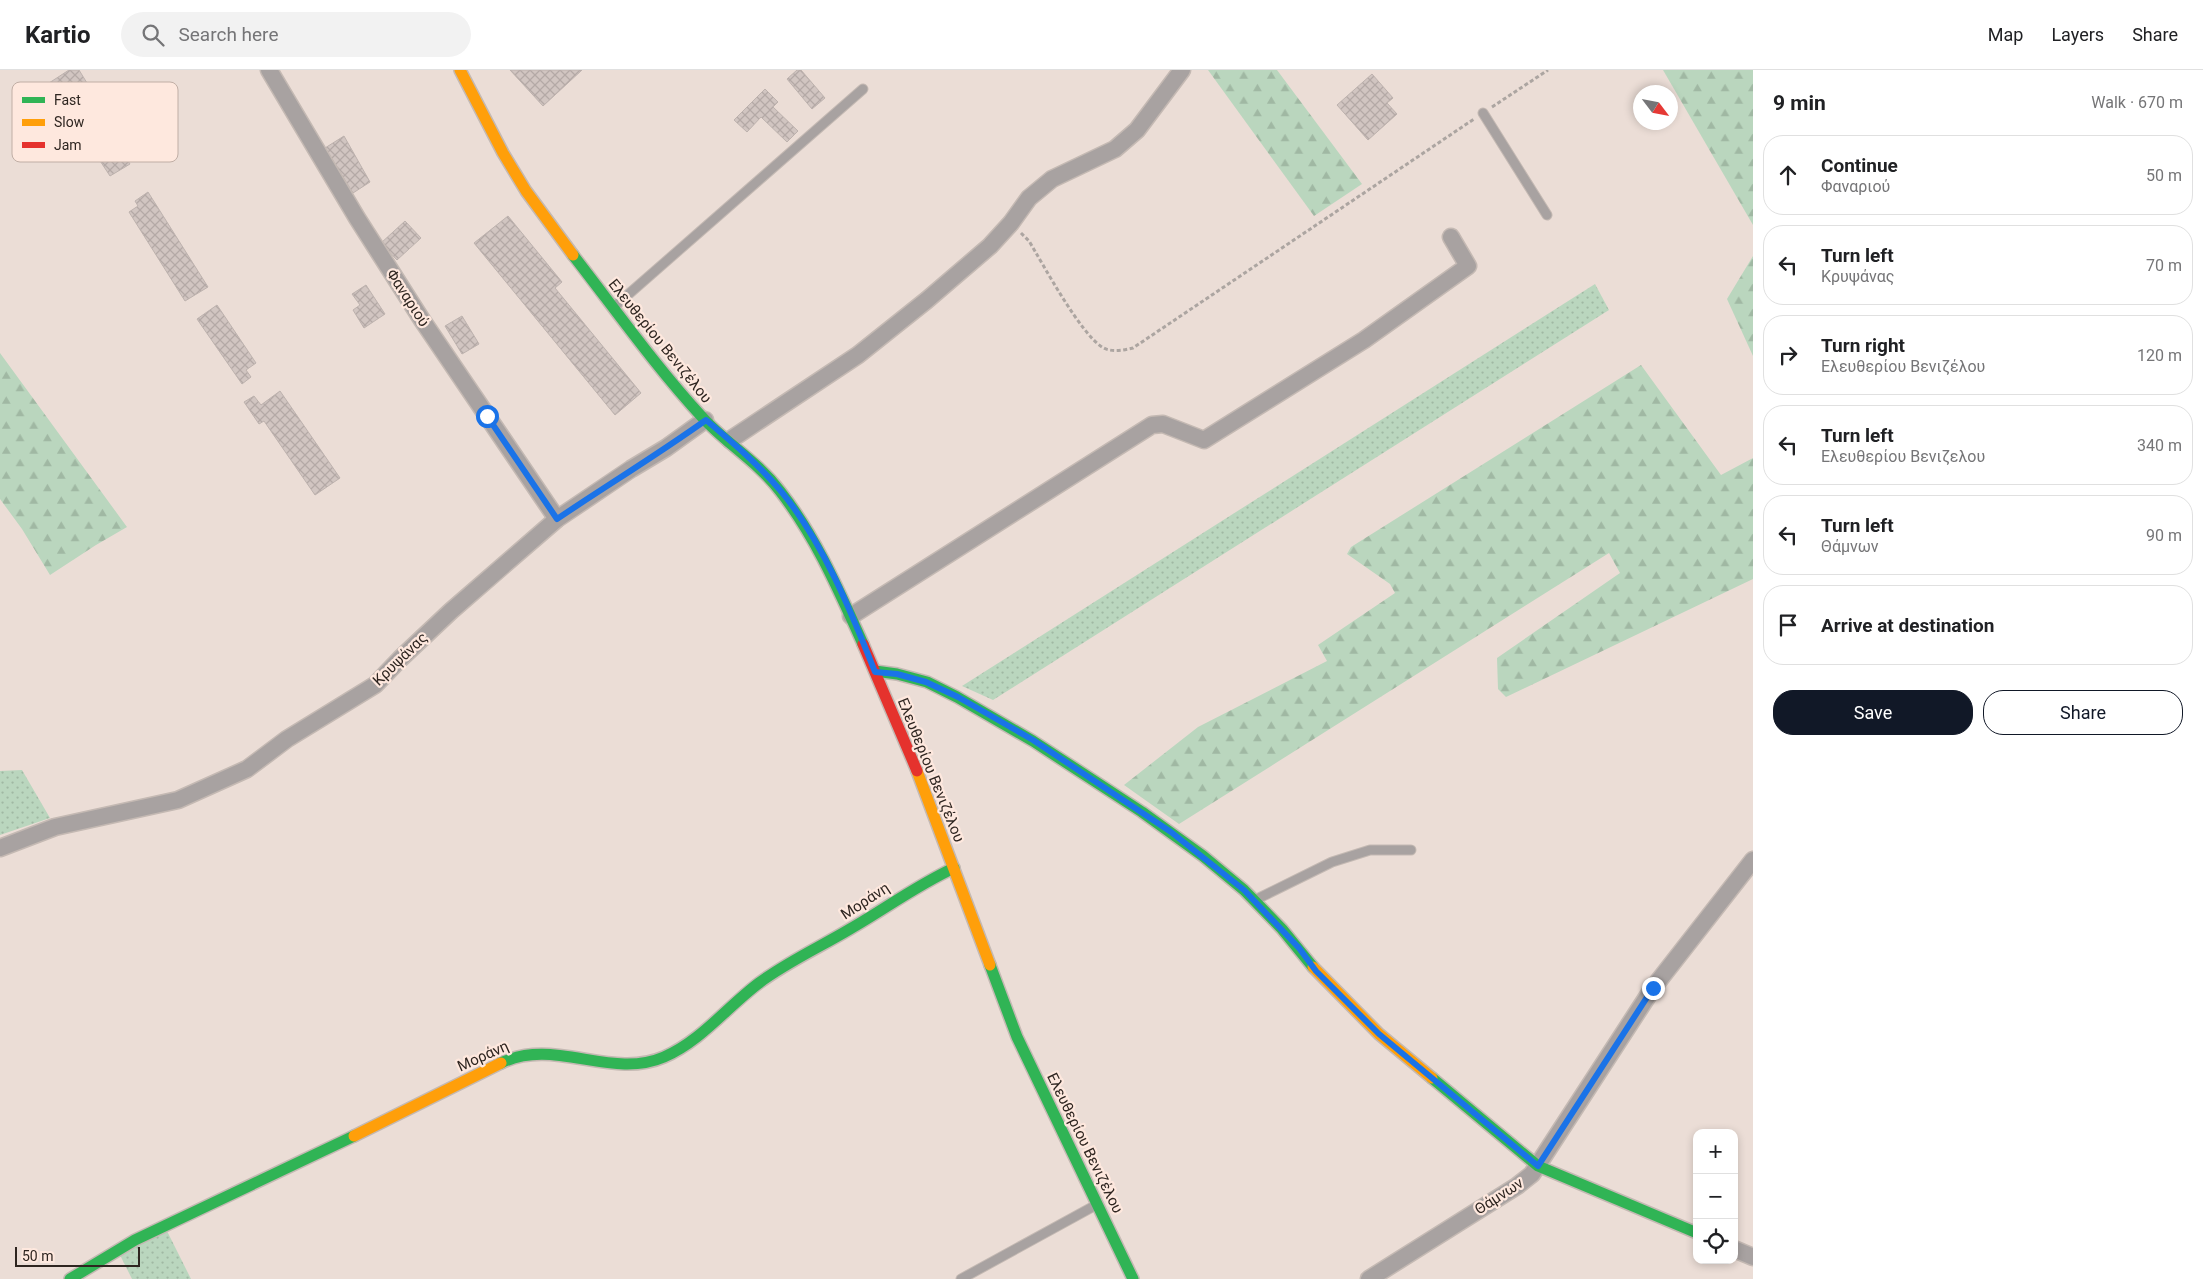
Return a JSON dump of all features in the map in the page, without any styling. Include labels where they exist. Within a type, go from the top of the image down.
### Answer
[{"type":"street","name":"Φαναριού","points":[[269,70],[362,226],[422,320],[557,519]]},
{"type":"street","name":"Ελευθερίου Βενιζέλου","points":[[460,70],[503,153],[526,191],[613,308],[678,391],[706,420],[759,466],[792,507],[821,554],[875,672],[954,868],[1017,1037],[1133,1279]]},
{"type":"street","points":[[730,440],[858,355],[958,274],[990,246],[1011,223],[1029,198],[1052,179],[1115,149],[1137,130],[1182,70]]},
{"type":"street","points":[[851,616],[1152,425],[1163,424],[1204,440],[1347,350],[1468,266],[1451,237]]},
{"type":"street","name":"Κρυψάνας","points":[[0,848],[56,827],[178,800],[247,769],[287,739],[375,685],[451,611],[557,519],[706,420]]},
{"type":"street","points":[[875,672],[897,674],[926,682],[1033,740],[1171,832],[1223,872],[1255,900],[1299,948],[1316,971],[1379,1034],[1538,1166],[1693,1231]]},
{"type":"street","name":"Θάμνων","points":[[1369,1279],[1517,1186],[1538,1166],[1653,988],[1753,860]]},
{"type":"street","name":"Μοράνη","points":[[70,1279],[135,1240],[289,1168],[512,1058],[552,1053],[623,1065],[635,1065],[661,1059],[704,1031],[760,982],[867,919],[919,884],[954,868]]},
{"type":"street","points":[[1738,1251],[1753,1258]]},
{"type":"lane","points":[[613,308],[863,89]]},
{"type":"lane","points":[[1483,113],[1547,215]]},
{"type":"lane","points":[[1255,900],[1332,862],[1370,850],[1412,850]]},
{"type":"lane","points":[[961,1279],[1098,1203]]},
{"type":"path","points":[[1011,223],[1029,241],[1070,309],[1089,334],[1103,348],[1118,351],[1133,348],[1548,70]]},
{"type":"green space","points":[[1208,70],[1277,70],[1362,184],[1314,216]]},
{"type":"green space","points":[[1663,70],[1753,70],[1753,225],[1678,96],[1678,85],[1672,85]]},
{"type":"green space","points":[[1753,256],[1753,356],[1727,299]]},
{"type":"green space","points":[[1595,284],[1609,310],[993,700],[962,686]]},
{"type":"green space","points":[[0,353],[127,527],[50,575],[22,529],[0,499]]},
{"type":"green space","points":[[1641,365],[1721,475],[1753,458],[1753,579],[1506,697],[1498,689],[1497,658],[1620,573],[1609,553],[1179,824],[1124,785],[1198,727],[1327,661],[1318,645],[1395,593],[1390,584],[1347,554],[1351,547]]},
{"type":"green space","points":[[22,770],[50,818],[0,835],[0,771]]},
{"type":"green space","points":[[166,1229],[191,1279],[132,1279],[119,1253]]},
{"type":"building","points":[[69,70],[79,70],[86,82],[51,82]]},
{"type":"building","points":[[510,70],[582,70],[543,106]]},
{"type":"building","points":[[797,70],[801,70],[825,98],[812,109],[787,79]]},
{"type":"building","points":[[1372,74],[1393,98],[1387,103],[1397,114],[1368,140],[1337,105]]},
{"type":"building","points":[[765,89],[778,102],[773,107],[798,131],[787,142],[761,117],[747,132],[734,120]]},
{"type":"building","points":[[344,136],[370,182],[353,193],[325,148]]},
{"type":"building","points":[[101,162],[129,162],[130,164],[110,176]]},
{"type":"building","points":[[148,192],[208,287],[185,301],[129,212],[138,206],[135,201]]},
{"type":"building","points":[[508,216],[562,282],[555,288],[641,393],[615,415],[474,243]]},
{"type":"building","points":[[405,221],[421,238],[397,260],[381,243]]},
{"type":"building","points":[[366,285],[385,314],[364,328],[353,310],[360,305],[352,294]]},
{"type":"building","points":[[217,305],[256,363],[246,370],[251,377],[242,384],[197,319]]},
{"type":"building","points":[[462,316],[479,344],[462,354],[445,326]]},
{"type":"building","points":[[280,391],[340,478],[315,495],[264,421],[259,424],[244,402],[254,396],[261,405]]},
{"type":"traffic: fast","points":[[573,255],[686,399],[712,427],[762,471],[780,491],[816,546],[836,584],[863,644]]},
{"type":"traffic: fast","points":[[875,671],[897,674],[927,682],[957,697],[1033,741],[1142,812],[1203,856],[1244,890],[1282,929],[1313,967]]},
{"type":"traffic: fast","points":[[501,1063],[521,1056],[541,1054],[624,1064],[644,1063],[664,1057],[702,1033],[747,992],[770,975],[954,868]]},
{"type":"traffic: fast","points":[[990,965],[1017,1037],[1133,1279]]},
{"type":"traffic: fast","points":[[1432,1078],[1538,1166],[1693,1231]]},
{"type":"traffic: fast","points":[[70,1279],[135,1240],[354,1136]]},
{"type":"traffic: slow","points":[[460,70],[503,153],[526,191],[573,255]]},
{"type":"traffic: slow","points":[[917,771],[990,965]]},
{"type":"traffic: slow","points":[[1313,967],[1379,1034],[1432,1078]]},
{"type":"traffic: slow","points":[[354,1136],[501,1063]]},
{"type":"traffic: jam","points":[[863,644],[917,771]]},
{"type":"route","points":[[487,416],[557,519],[706,420],[759,466],[792,507],[821,554],[875,672],[897,674],[926,682],[958,697],[1033,740],[1171,832],[1244,890],[1299,948],[1316,971],[1379,1034],[1538,1166],[1653,988]]}]
